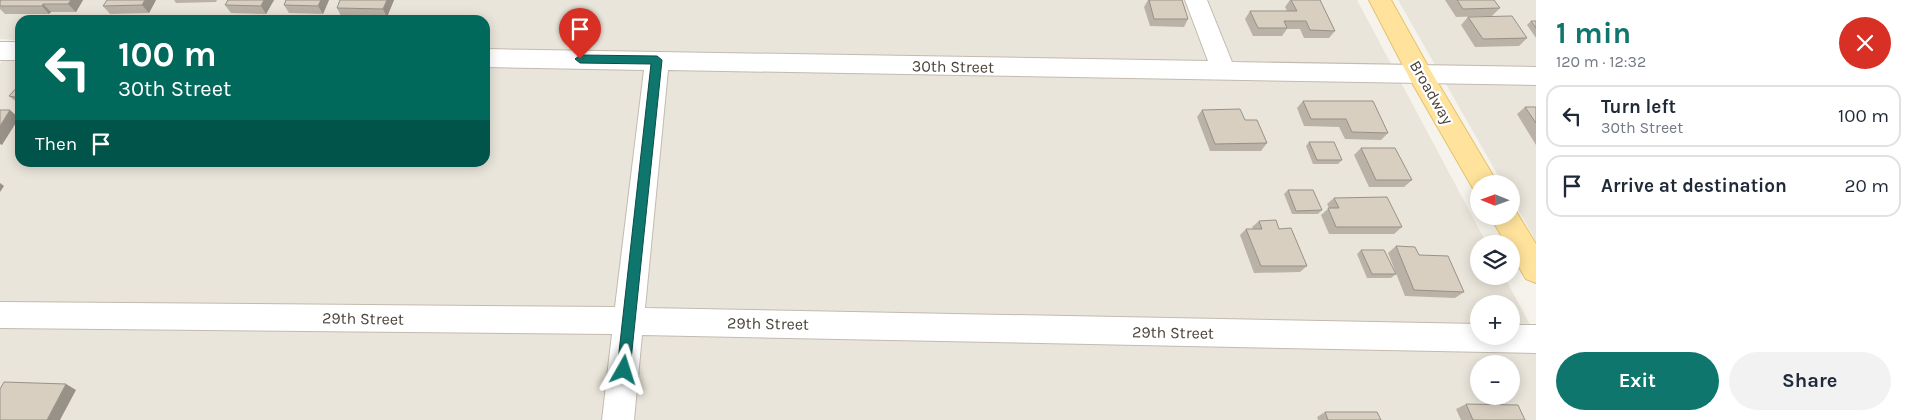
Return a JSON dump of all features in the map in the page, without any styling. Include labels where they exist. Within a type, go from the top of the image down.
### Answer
[{"type":"main road","name":"Broadway","points":[[1380,0],[1420,74],[1480,175]]},
{"type":"main road","points":[[1509,225],[1536,270]]},
{"type":"street","points":[[1196,0],[1224,71]]},
{"type":"street","points":[[0,51],[15,51]]},
{"type":"street","name":"30th Street","points":[[490,58],[1536,76]]},
{"type":"street","points":[[618,420],[657,60]]},
{"type":"street","name":"29th Street","points":[[0,315],[629,320],[1536,340]]},
{"type":"shaded area","points":[[0,0],[1357,0],[1470,212],[1470,225],[1477,225],[1482,235],[1470,235],[1470,285],[1509,285],[1514,295],[1470,295],[1470,345],[1520,345],[1520,306],[1536,336],[1536,420],[0,420],[0,64],[15,42],[15,167],[490,167],[490,15],[15,15],[15,40],[0,39]]},
{"type":"shaded area","points":[[1398,0],[1536,0],[1536,241],[1520,213],[1520,175],[1498,175]]},
{"type":"building","points":[[1,0],[71,0],[68,4],[0,6]]},
{"type":"building","points":[[107,0],[145,0],[142,5],[103,6]]},
{"type":"building","points":[[228,0],[264,0],[261,6],[225,5]]},
{"type":"building","points":[[286,0],[321,0],[318,6],[284,5]]},
{"type":"building","points":[[340,0],[387,0],[383,9],[337,8]]},
{"type":"building","points":[[1149,0],[1182,0],[1188,19],[1154,19]]},
{"type":"building","points":[[1291,0],[1320,0],[1335,31],[1310,30],[1306,21],[1284,21],[1287,28],[1258,28],[1250,11],[1297,11]]},
{"type":"building","points":[[1457,0],[1494,0],[1500,8],[1463,9]]},
{"type":"building","points":[[1512,16],[1527,38],[1483,39],[1468,17]]},
{"type":"building","points":[[1531,21],[1536,21],[1536,28]]},
{"type":"building","points":[[15,89],[15,97],[9,96]]},
{"type":"building","points":[[1303,101],[1373,101],[1388,133],[1352,132],[1346,119],[1311,119]]},
{"type":"building","points":[[1525,107],[1536,107],[1536,123]]},
{"type":"building","points":[[1240,109],[1245,120],[1257,120],[1267,143],[1215,144],[1202,110]]},
{"type":"building","points":[[0,110],[10,110],[0,126]]},
{"type":"building","points":[[1309,142],[1334,142],[1342,160],[1317,160]]},
{"type":"building","points":[[1361,148],[1395,148],[1412,180],[1376,180]]},
{"type":"building","points":[[1288,190],[1313,190],[1322,210],[1296,211]]},
{"type":"building","points":[[1387,197],[1402,227],[1336,227],[1328,208],[1339,208],[1334,198]]},
{"type":"building","points":[[1276,220],[1279,229],[1291,228],[1307,266],[1261,266],[1246,229],[1262,229],[1259,221]]},
{"type":"building","points":[[1396,246],[1415,247],[1419,255],[1448,256],[1464,292],[1414,290]]},
{"type":"building","points":[[1361,250],[1384,250],[1396,274],[1372,274]]},
{"type":"building","points":[[4,382],[66,384],[47,420],[0,420],[0,389]]},
{"type":"building","points":[[1466,404],[1518,405],[1525,420],[1473,420]]},
{"type":"building","points":[[1325,412],[1377,412],[1381,420],[1328,420]]},
{"type":"route","points":[[580,59],[657,60],[624,370]]}]
